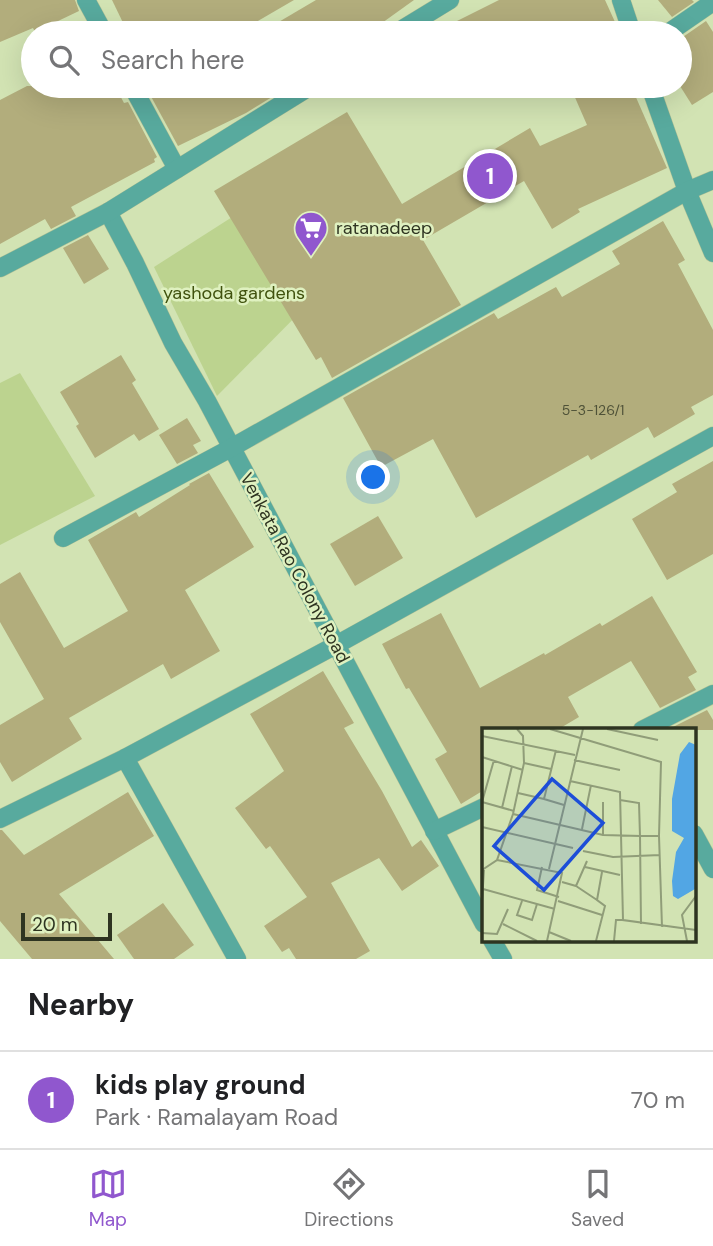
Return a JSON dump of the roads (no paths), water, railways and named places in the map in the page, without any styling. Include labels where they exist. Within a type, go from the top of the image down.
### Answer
[{"type":"street","points":[[86,0],[97,21]]},
{"type":"street","points":[[416,21],[450,0]]},
{"type":"street","points":[[621,0],[628,21]]},
{"type":"street","points":[[685,21],[713,2]]},
{"type":"street","points":[[139,98],[177,169]]},
{"type":"street","points":[[0,268],[108,212],[292,98]]},
{"type":"street","points":[[654,98],[687,191],[713,253]]},
{"type":"street","points":[[63,538],[231,448],[687,191],[713,180]]},
{"type":"street","name":"Venkata Rao Colony Road","points":[[108,212],[173,343],[207,401],[482,920]]},
{"type":"street","points":[[0,819],[125,758],[336,645],[713,436]]},
{"type":"street","points":[[646,728],[713,694]]},
{"type":"street","points":[[125,758],[237,959]]},
{"type":"street","points":[[434,831],[482,808]]},
{"type":"street","points":[[696,838],[713,869]]},
{"type":"street","points":[[493,942],[502,959]]},
{"type":"place","name":"kids play ground","points":[[490,176]]},
{"type":"place","name":"ratanadeep","points":[[311,258]]},
{"type":"park label","name":"yashoda gardens","points":[[234,293]]}]
